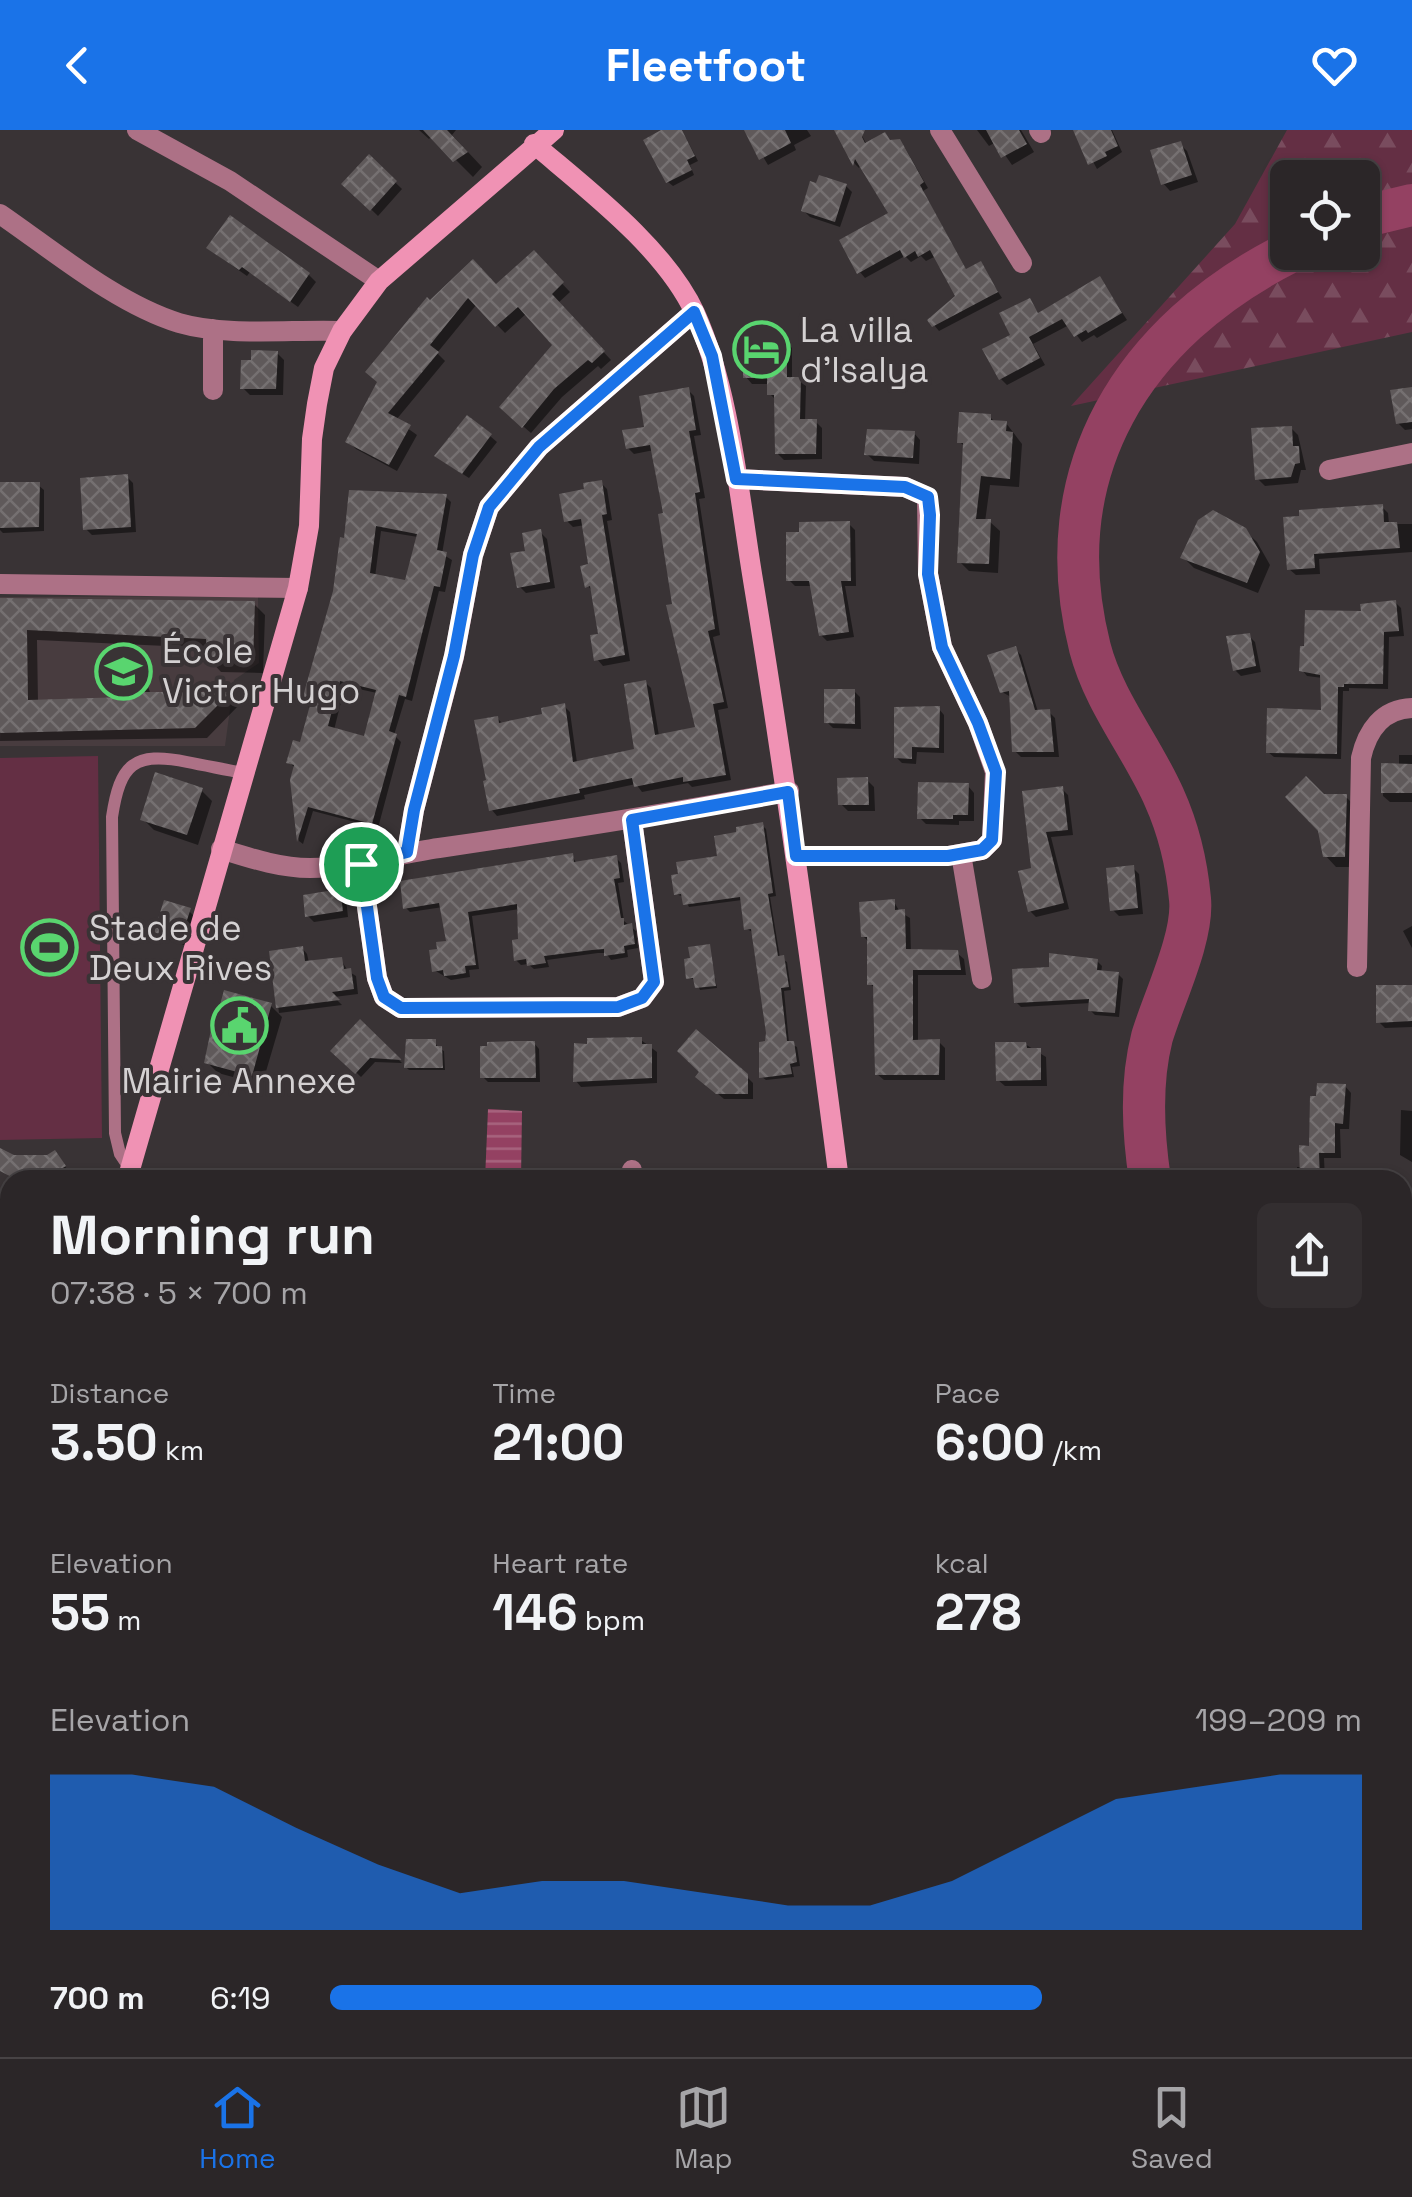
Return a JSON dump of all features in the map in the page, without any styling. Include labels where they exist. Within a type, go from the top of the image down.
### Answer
[{"type":"street","points":[[138,130],[230,182],[379,281]]},
{"type":"street","points":[[129,1170],[298,588],[309,526],[312,438],[324,368],[342,331],[379,281],[554,130]]},
{"type":"street","points":[[940,130],[1022,262]]},
{"type":"street","points":[[534,144],[638,238],[678,284],[712,356],[788,792],[839,1170]]},
{"type":"street","points":[[0,214],[137,305],[180,323],[213,328],[342,331]]},
{"type":"street","points":[[407,852],[454,656],[473,555],[489,507],[539,447],[694,312]]},
{"type":"street","points":[[213,328],[213,390]]},
{"type":"street","points":[[1329,470],[1412,453]]},
{"type":"street","points":[[736,479],[905,487],[928,497],[928,574],[942,647],[996,772],[992,840],[982,850],[960,854],[796,856]]},
{"type":"street","points":[[0,584],[298,588]]},
{"type":"street","points":[[1357,968],[1361,758],[1372,728],[1384,716],[1399,708],[1412,708]]},
{"type":"street","points":[[221,849],[269,864],[310,868],[361,864],[407,852],[632,820],[788,792]]},
{"type":"street","points":[[361,864],[377,978],[384,997],[401,1008],[618,1007],[642,998],[654,982],[632,820]]},
{"type":"street","points":[[960,854],[982,979]]},
{"type":"lane","points":[[126,1170],[115,1134],[112,816],[116,795],[127,771],[144,758],[159,756],[243,773]]},
{"type":"shaded area","name":"École Victor Hugo","points":[[258,596],[259,663],[234,680],[225,746],[0,746],[0,597]]},
{"type":"shaded area","points":[[488,1109],[522,1111],[521,1170],[485,1170]]},
{"type":"green space","points":[[1287,130],[1412,130],[1412,332],[1071,406],[1235,224],[1270,161],[1270,270],[1380,270],[1380,160],[1270,160]]},
{"type":"green space","name":"Stade de Deux Rives","points":[[98,756],[102,1138],[0,1140],[0,758]]},
{"type":"building","points":[[423,130],[447,130],[468,152],[453,162]]},
{"type":"building","points":[[661,130],[682,130],[695,156],[687,160],[692,170],[666,183],[643,140]]},
{"type":"building","points":[[744,130],[785,130],[791,143],[759,160]]},
{"type":"building","points":[[834,130],[865,130],[865,143],[885,132],[890,140],[900,139],[966,269],[981,261],[998,292],[932,327],[927,320],[955,296],[930,250],[918,257],[915,251],[904,258],[900,250],[857,274],[839,240],[888,213],[855,159],[853,166]]},
{"type":"building","points":[[986,130],[1019,130],[1027,144],[1001,158]]},
{"type":"building","points":[[1073,130],[1111,130],[1118,146],[1088,165]]},
{"type":"building","points":[[1181,141],[1192,175],[1161,185],[1150,150]]},
{"type":"building","points":[[369,154],[397,181],[370,211],[341,184]]},
{"type":"building","points":[[819,175],[847,184],[835,222],[801,211],[810,181],[816,183]]},
{"type":"building","points":[[230,215],[310,273],[290,302],[242,267],[239,270],[206,248]]},
{"type":"building","points":[[534,250],[564,282],[552,294],[605,351],[554,389],[522,428],[499,407],[552,345],[518,307],[495,327],[468,298],[430,345],[439,352],[388,413],[411,425],[389,465],[345,442],[377,382],[365,372],[427,297],[430,300],[473,259],[496,284]]},
{"type":"building","points":[[1100,276],[1122,313],[1074,337],[1062,319],[1029,337],[1040,358],[999,380],[982,349],[1010,335],[999,313],[1030,298],[1038,313]]},
{"type":"building","points":[[749,339],[787,339],[787,377],[801,377],[800,419],[817,419],[816,454],[775,454],[774,395],[767,395],[767,378],[743,378],[743,350],[749,350]]},
{"type":"building","points":[[251,350],[278,351],[276,389],[240,389],[241,360],[251,360]]},
{"type":"building","points":[[689,387],[696,430],[689,431],[700,492],[695,493],[715,629],[708,631],[724,702],[713,704],[726,775],[683,782],[683,777],[634,787],[632,778],[489,811],[474,720],[498,716],[499,723],[542,714],[541,708],[565,703],[573,762],[634,749],[624,684],[646,680],[655,735],[695,727],[666,605],[672,604],[658,514],[663,513],[650,445],[626,449],[622,430],[644,427],[639,396]]},
{"type":"building","points":[[1412,387],[1412,422],[1396,424],[1390,390]]},
{"type":"building","points":[[959,412],[991,414],[991,420],[1007,421],[1006,431],[1013,432],[1010,479],[981,476],[976,519],[991,519],[989,564],[957,563],[963,443],[957,443]]},
{"type":"building","points":[[467,415],[492,434],[462,474],[434,456]]},
{"type":"building","points":[[1292,426],[1293,446],[1299,446],[1300,463],[1295,464],[1291,477],[1255,480],[1251,428]]},
{"type":"building","points":[[867,429],[915,431],[913,458],[864,455]]},
{"type":"building","points":[[128,474],[131,527],[83,530],[80,478]]},
{"type":"building","points":[[602,480],[607,514],[602,515],[625,655],[594,661],[590,635],[598,634],[590,586],[585,588],[580,566],[588,564],[581,519],[564,522],[559,494],[584,489],[583,483]]},
{"type":"building","points":[[0,482],[40,482],[39,527],[0,528]]},
{"type":"building","points":[[349,490],[447,494],[437,550],[447,552],[440,587],[434,586],[406,697],[399,695],[389,731],[397,734],[372,824],[308,807],[297,842],[290,780],[294,765],[286,763],[293,740],[300,742],[310,705],[301,703],[333,591],[340,537],[344,538]],"holes":[[[376,526],[417,534],[405,580],[370,573]],[[340,681],[376,690],[364,736],[328,726]]]},
{"type":"building","points":[[1383,504],[1384,522],[1397,522],[1400,548],[1314,554],[1315,568],[1287,570],[1283,517],[1299,516],[1299,510]]},
{"type":"building","points":[[1213,510],[1246,528],[1260,552],[1247,583],[1180,558],[1198,520]]},
{"type":"building","points":[[850,521],[851,581],[841,581],[849,632],[819,636],[809,581],[786,581],[786,532],[799,532],[799,522]]},
{"type":"building","points":[[541,529],[550,582],[517,588],[510,553],[525,551],[522,533]]},
{"type":"building","points":[[0,598],[255,601],[253,663],[207,661],[206,639],[27,630],[28,700],[126,697],[128,647],[144,692],[231,692],[195,728],[0,733]]},
{"type":"building","points":[[1396,600],[1399,631],[1384,632],[1383,684],[1338,687],[1337,754],[1266,753],[1267,708],[1321,710],[1320,675],[1299,671],[1305,610],[1361,611],[1360,604]]},
{"type":"building","points":[[1250,633],[1256,666],[1233,671],[1226,636]]},
{"type":"building","points":[[1016,646],[1035,710],[1050,709],[1054,752],[1012,752],[1009,691],[1000,693],[987,655]]},
{"type":"building","points":[[824,689],[855,689],[855,724],[824,723]]},
{"type":"building","points":[[940,706],[939,748],[912,747],[912,759],[894,758],[894,707]]},
{"type":"building","points":[[1381,763],[1412,764],[1412,793],[1381,793]]},
{"type":"building","points":[[155,772],[203,788],[187,835],[140,820]]},
{"type":"building","points":[[1306,776],[1324,794],[1347,794],[1345,857],[1323,857],[1318,831],[1285,797]]},
{"type":"building","points":[[868,777],[869,805],[838,805],[837,778]]},
{"type":"building","points":[[918,782],[969,783],[968,815],[917,819]]},
{"type":"building","points":[[1063,786],[1068,830],[1046,832],[1064,903],[1028,912],[1018,871],[1031,868],[1022,791]]},
{"type":"building","points":[[763,822],[773,893],[768,894],[778,956],[784,955],[789,987],[781,988],[787,1041],[794,1041],[797,1062],[790,1064],[792,1074],[759,1078],[759,1042],[765,1041],[766,1033],[751,929],[744,930],[740,897],[683,905],[681,894],[674,895],[671,875],[678,874],[676,862],[717,856],[714,836]]},
{"type":"building","points":[[573,853],[574,862],[617,855],[620,878],[614,879],[621,918],[624,925],[632,923],[635,944],[624,946],[625,953],[604,956],[604,949],[544,956],[546,963],[527,966],[526,959],[514,961],[512,940],[518,939],[517,904],[468,912],[476,965],[465,966],[466,973],[455,975],[444,976],[443,970],[432,972],[429,950],[437,949],[436,942],[446,941],[439,903],[403,909],[400,881]]},
{"type":"building","points":[[1134,865],[1138,908],[1110,911],[1106,868]]},
{"type":"building","points":[[340,889],[343,911],[305,917],[303,895]]},
{"type":"building","points":[[895,899],[895,910],[905,909],[906,949],[958,950],[961,970],[913,970],[913,1040],[940,1039],[939,1075],[875,1075],[873,985],[867,985],[867,937],[861,937],[859,902]]},
{"type":"building","points":[[164,900],[191,908],[180,941],[154,932]]},
{"type":"building","points":[[710,944],[716,986],[695,988],[693,978],[686,979],[684,959],[690,958],[688,947]]},
{"type":"building","points":[[303,946],[305,961],[342,957],[344,969],[351,968],[354,989],[332,992],[340,1000],[276,1008],[269,951]]},
{"type":"building","points":[[1049,953],[1098,959],[1097,970],[1119,972],[1115,1013],[1088,1011],[1089,999],[1014,1003],[1012,969],[1049,967]]},
{"type":"building","points":[[1376,985],[1412,985],[1412,1021],[1376,1023]]},
{"type":"building","name":"Mairie Annexe","points":[[224,990],[272,1003],[252,1076],[204,1063],[215,1011],[218,1012]]},
{"type":"building","points":[[360,1019],[402,1060],[370,1058],[355,1074],[330,1051]]},
{"type":"building","points":[[696,1029],[748,1074],[748,1094],[716,1094],[695,1077],[699,1072],[677,1051]]},
{"type":"building","points":[[642,1037],[642,1044],[652,1044],[652,1078],[573,1082],[574,1043],[587,1044],[587,1038]]},
{"type":"building","points":[[406,1039],[436,1039],[436,1046],[442,1046],[443,1068],[404,1068]]},
{"type":"building","points":[[535,1041],[536,1078],[480,1078],[480,1046],[487,1046],[487,1042]]},
{"type":"building","points":[[995,1042],[1026,1042],[1027,1048],[1041,1048],[1041,1080],[996,1081]]},
{"type":"building","points":[[1317,1083],[1346,1084],[1343,1124],[1335,1123],[1335,1153],[1319,1153],[1320,1170],[1300,1170],[1299,1145],[1309,1146],[1310,1096],[1316,1096]]},
{"type":"building","points":[[0,1148],[14,1155],[47,1155],[55,1150],[66,1166],[59,1170],[0,1170]]},
{"type":"waterway","points":[[1380,213],[1412,205]]},
{"type":"waterway","points":[[1149,1170],[1144,1109],[1148,1055],[1183,950],[1190,899],[1181,847],[1169,809],[1104,687],[1090,648],[1079,583],[1080,523],[1092,466],[1114,413],[1146,365],[1186,322],[1234,284],[1270,263]]},
{"type":"place","name":"La villa d'Isalya","points":[[761,350]]},
{"type":"place","name":"École Victor Hugo","points":[[123,671]]},
{"type":"place","name":"Stade de Deux Rives","points":[[50,948]]},
{"type":"place","name":"Mairie Annexe","points":[[239,1025]]},
{"type":"route","points":[[694,312],[712,356],[736,479],[905,487],[928,497],[928,574],[942,647],[996,772],[992,840],[982,850],[948,856],[796,856],[788,792],[632,820],[654,982],[642,998],[618,1007],[401,1008],[384,997],[377,978],[361,864],[407,852],[454,656],[473,555],[489,507],[539,447],[694,312]]}]
